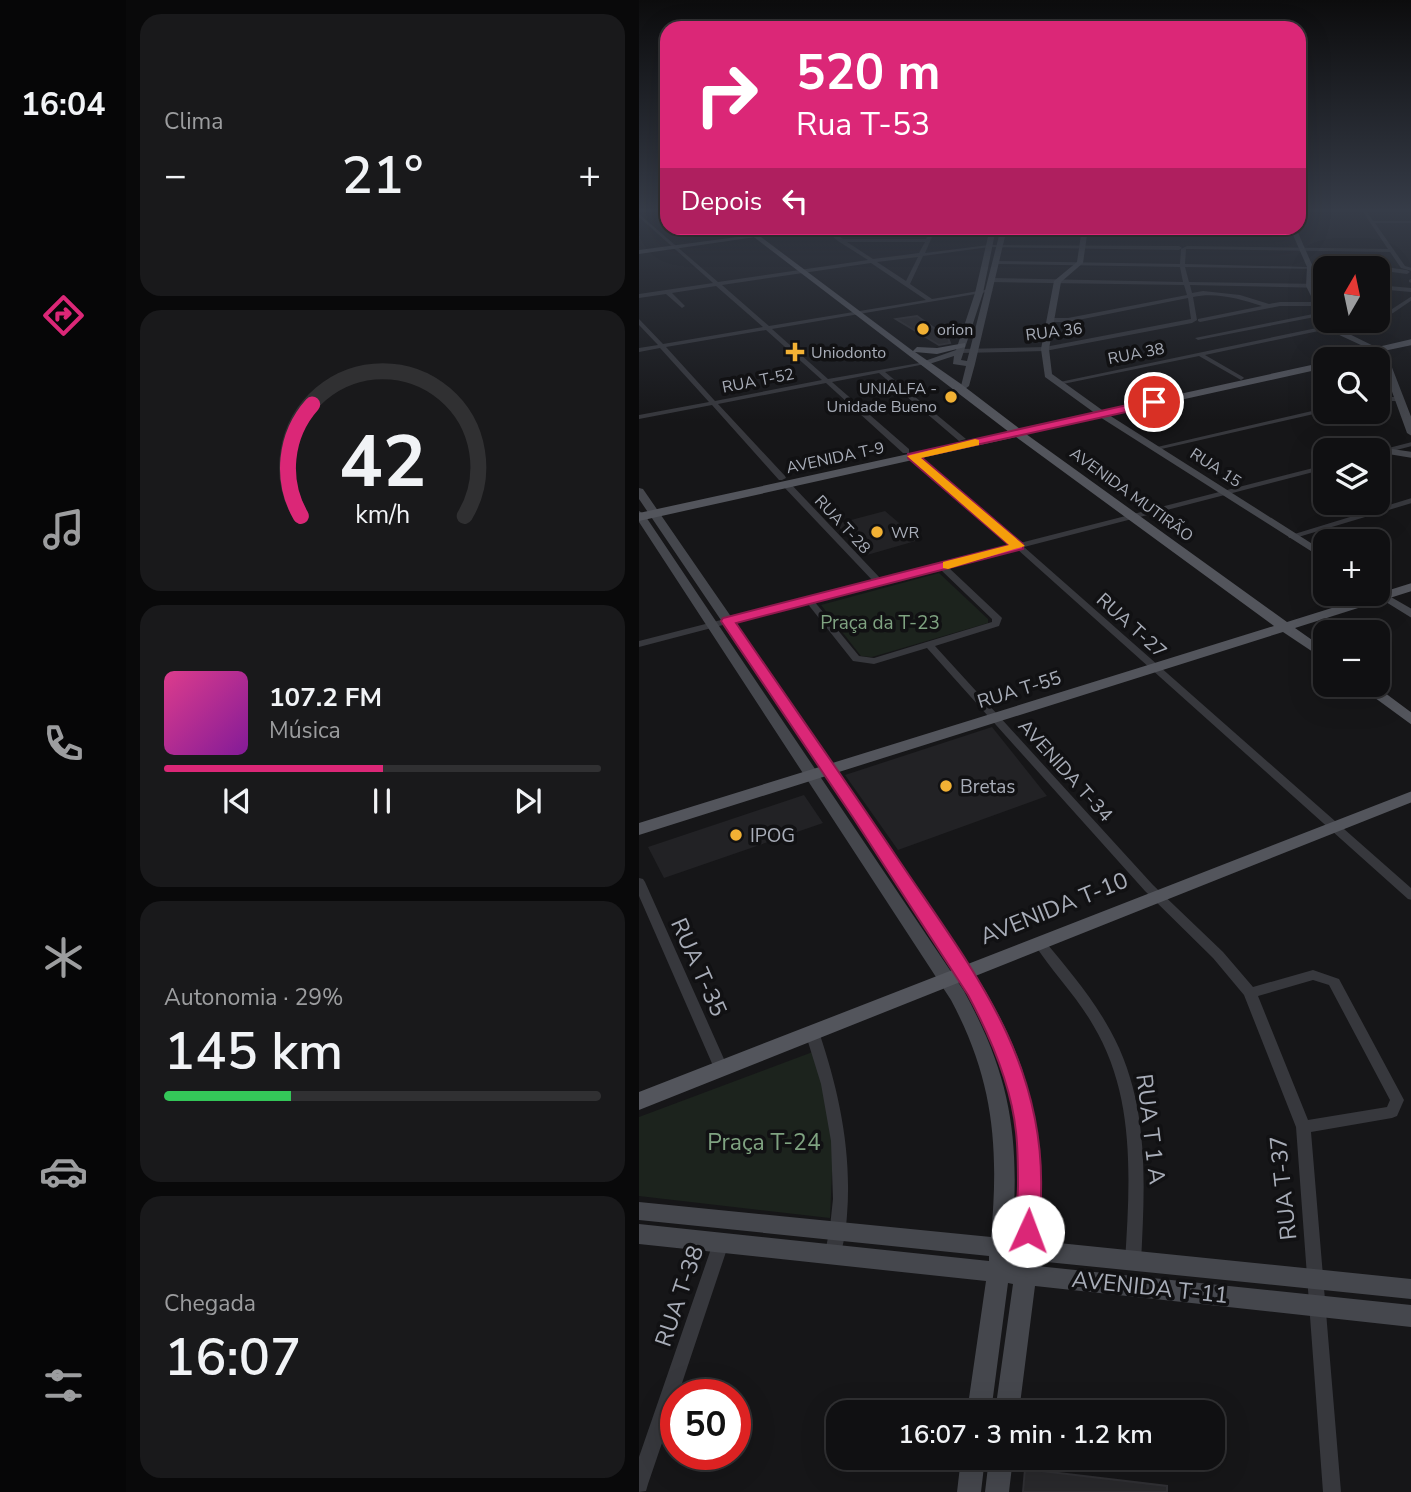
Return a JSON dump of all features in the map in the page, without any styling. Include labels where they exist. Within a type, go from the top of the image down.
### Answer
[{"type":"main road","name":"AVENIDA MUTIRÃO","points":[[823,282],[917,350],[927,362],[965,386],[1019,430]]},
{"type":"main road","points":[[971,364],[956,362],[981,282]]},
{"type":"main road","points":[[965,386],[992,282]]},
{"type":"main road","points":[[1058,282],[1046,349],[1048,375],[1058,383]]},
{"type":"main road","points":[[1310,282],[1313,294]]},
{"type":"main road","name":"AVENIDA MUTIRÃO","points":[[864,312],[958,386],[1139,514],[1291,625],[1313,645]]},
{"type":"main road","points":[[1347,333],[1367,347]]},
{"type":"main road","points":[[1390,351],[1411,342]]},
{"type":"main road","points":[[1390,353],[1411,347]]},
{"type":"main road","points":[[917,350],[961,348]]},
{"type":"main road","name":"RUA 36","points":[[927,362],[961,348]]},
{"type":"main road","name":"AVENIDA T-9","points":[[644,513],[1241,378],[1313,365]]},
{"type":"main road","name":"AVENIDA T-9","points":[[1098,412],[1313,366]]},
{"type":"main road","points":[[1390,380],[1411,433]]},
{"type":"main road","name":"RUA 15","points":[[1058,383],[1098,412],[1313,550]]},
{"type":"main road","name":"AVENIDA T-9","points":[[909,454],[962,439],[1019,430]]},
{"type":"main road","points":[[1390,453],[1411,455]]},
{"type":"main road","points":[[639,491],[644,513],[713,625],[820,772]]},
{"type":"main road","points":[[644,513],[728,621],[820,772],[955,975],[993,1022],[1022,1098],[1030,1183],[1025,1262],[1008,1400]]},
{"type":"main road","name":"RUA T-55","points":[[1390,592],[1411,587]]},
{"type":"main road","points":[[1390,601],[1411,615]]},
{"type":"main road","name":"RUA T-55","points":[[639,830],[1155,670],[1346,606]]},
{"type":"main road","name":"AVENIDA MUTIRÃO","points":[[1291,625],[1313,637]]},
{"type":"main road","points":[[1390,692],[1411,707]]},
{"type":"main road","points":[[1380,697],[1411,721]]},
{"type":"main road","name":"AVENIDA T-10","points":[[639,1101],[1039,942],[1153,891],[1411,796]]},
{"type":"main road","points":[[955,975],[998,1098],[1004,1129],[1005,1174],[1000,1259],[981,1400]]},
{"type":"main road","name":"AVENIDA T-11","points":[[639,1211],[839,1232],[1319,1307],[1411,1316]]},
{"type":"main road","name":"AVENIDA T-11","points":[[639,1234],[833,1253],[1000,1259]]},
{"type":"main road","name":"AVENIDA T-11","points":[[1025,1262],[1133,1263],[1411,1289]]},
{"type":"main road","points":[[969,1492],[972,1470]]},
{"type":"main road","points":[[997,1492],[1000,1470]]},
{"type":"street","name":"RUA T-27","points":[[714,282],[909,454],[1019,546],[1411,896]]},
{"type":"street","points":[[639,296],[732,282]]},
{"type":"street","points":[[902,282],[930,300]]},
{"type":"street","points":[[1084,282],[1310,286]]},
{"type":"street","points":[[1402,288],[1410,285],[1411,282]]},
{"type":"street","points":[[1184,284],[1193,294],[1200,352],[1241,378]]},
{"type":"street","points":[[1390,288],[1411,290]]},
{"type":"street","points":[[667,291],[682,306]]},
{"type":"street","points":[[639,350],[990,292]]},
{"type":"street","points":[[1050,320],[1068,320],[1193,294],[1224,294],[1268,306]]},
{"type":"street","points":[[1390,312],[1411,297]]},
{"type":"street","name":"RUA 36","points":[[961,348],[1046,349],[1268,306],[1313,304]]},
{"type":"street","name":"RUA T-28","points":[[639,321],[880,583]]},
{"type":"street","points":[[1198,338],[1313,322]]},
{"type":"street","name":"RUA 38","points":[[1058,383],[1219,350],[1313,324]]},
{"type":"street","name":"RUA T-52","points":[[639,417],[927,362]]},
{"type":"street","points":[[880,371],[962,439]]},
{"type":"street","points":[[1390,399],[1398,399]]},
{"type":"street","points":[[1157,448],[1313,413]]},
{"type":"street","points":[[1390,450],[1411,444]]},
{"type":"street","points":[[639,644],[1313,470]]},
{"type":"street","points":[[1292,536],[1409,502]]},
{"type":"street","points":[[810,602],[856,659],[874,661],[997,624],[997,618],[942,566]]},
{"type":"street","name":"AVENIDA T-34","points":[[929,645],[1153,891]]},
{"type":"street","name":"RUA T-35","points":[[639,882],[721,1069]]},
{"type":"street","name":"RUA T-37","points":[[1153,891],[1218,955],[1250,993],[1303,1127],[1332,1492]]},
{"type":"street","name":"RUA T 1 A","points":[[1039,942],[1094,1016],[1111,1044],[1126,1080],[1138,1170],[1133,1263]]},
{"type":"street","points":[[1250,993],[1313,975],[1334,982],[1397,1100],[1393,1112],[1303,1127]]},
{"type":"street","points":[[812,1032],[835,1108],[840,1191],[839,1232],[833,1253]]},
{"type":"street","name":"RUA T-38","points":[[639,1484],[721,1243]]},
{"type":"shaded area","name":"WR","points":[[885,511],[919,540],[867,555],[836,524]]},
{"type":"shaded area","name":"Bretas","points":[[992,727],[1047,796],[898,850],[845,775]]},
{"type":"shaded area","name":"IPOG","points":[[804,795],[823,823],[664,878],[648,847]]},
{"type":"green space","name":"Praça da T-23","points":[[939,573],[988,619],[988,623],[872,657],[861,656],[821,605]]},
{"type":"green space","name":"Praça T-24","points":[[818,1050],[834,1126],[830,1218],[639,1196],[639,1117]]},
{"type":"building","name":"orion","points":[[917,316],[948,338],[950,343],[939,345],[896,319]]},
{"type":"building","points":[[1025,1470],[1167,1486],[1167,1492],[1023,1492]]},
{"type":"slow traffic","points":[[948,565],[1019,546],[912,456],[975,442]]},
{"type":"place","name":"orion","points":[[923,329]]},
{"type":"place","name":"Uniodonto","points":[[795,352]]},
{"type":"place","name":"UNIALFA - Unidade Bueno","points":[[951,397]]},
{"type":"place","name":"WR","points":[[877,532]]},
{"type":"place","name":"Bretas","points":[[946,786]]},
{"type":"place","name":"IPOG","points":[[736,835]]},
{"type":"route","points":[[1028,1231],[1030,1183],[1022,1098],[993,1022],[975,990],[860,815],[728,621],[1019,546],[912,456],[1154,402]]}]
